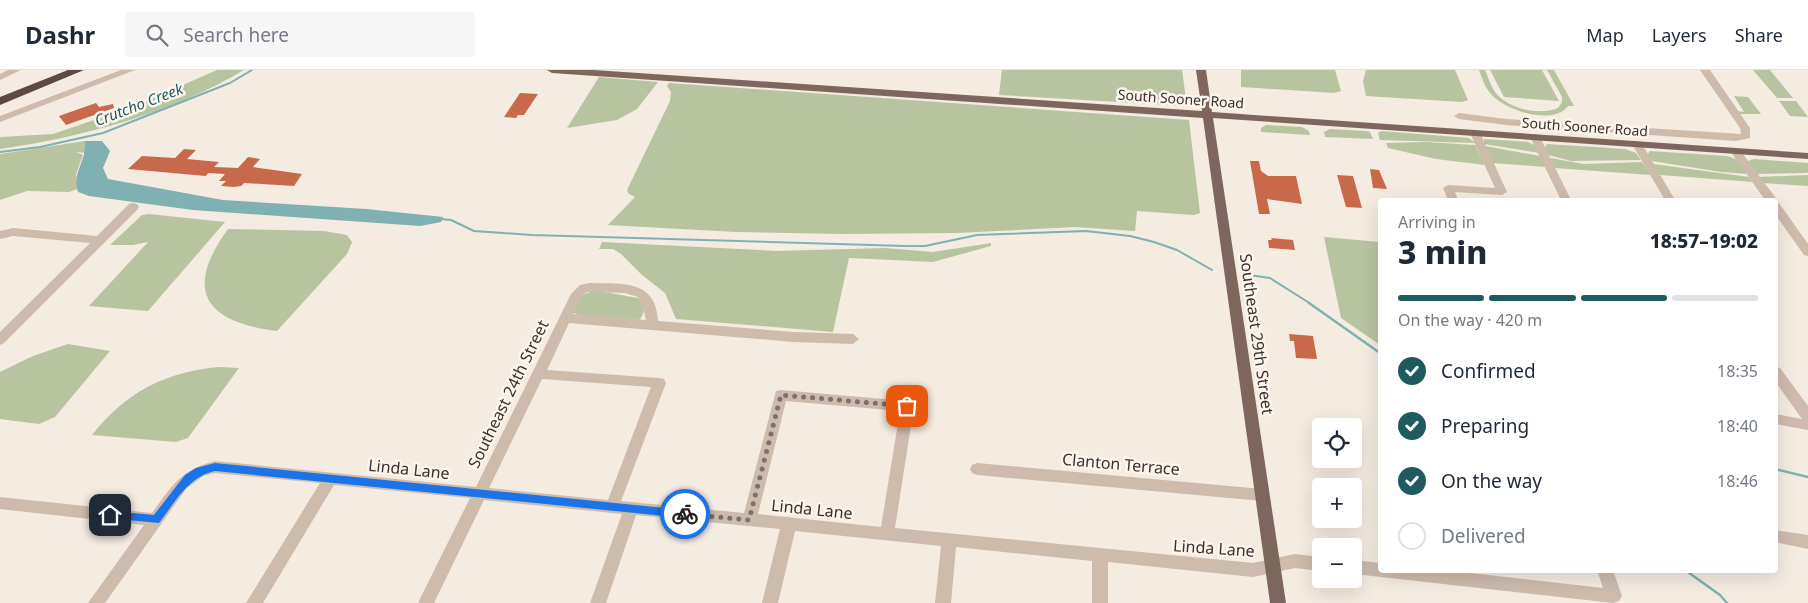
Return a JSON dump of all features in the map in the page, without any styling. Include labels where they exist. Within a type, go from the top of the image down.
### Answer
[{"type":"highway","points":[[0,93],[59,70]]},
{"type":"highway","points":[[0,101],[78,70]]},
{"type":"main road","name":"South Sooner Road","points":[[552,70],[1808,156]]},
{"type":"main road","name":"Southeast 29th Street","points":[[1201,70],[1278,603]]},
{"type":"street","points":[[0,77],[16,70]]},
{"type":"street","points":[[0,118],[130,70]]},
{"type":"street","points":[[1459,116],[1506,122],[1736,138],[1746,136],[1745,128],[1705,70]]},
{"type":"street","points":[[1452,198],[1448,188],[1502,192],[1475,133]]},
{"type":"street","points":[[1535,137],[1565,198]]},
{"type":"street","points":[[1637,144],[1669,198]]},
{"type":"street","points":[[1736,152],[1770,198]]},
{"type":"street","points":[[0,340],[133,207]]},
{"type":"street","points":[[1778,210],[1808,252]]},
{"type":"street","points":[[0,235],[13,232],[100,240]]},
{"type":"street","name":"Southeast 24th Street","points":[[426,603],[577,294],[584,288],[633,290],[643,294],[650,301],[652,326]]},
{"type":"street","points":[[565,318],[794,337],[853,339]]},
{"type":"street","points":[[538,374],[659,383],[612,507]]},
{"type":"street","points":[[1778,375],[1808,416]]},
{"type":"street","points":[[749,520],[781,395],[907,406],[887,534]]},
{"type":"street","points":[[1778,420],[1808,425]]},
{"type":"street","name":"Linda Lane","points":[[156,520],[181,486],[199,470],[215,467],[1253,570],[1295,561],[1312,563]]},
{"type":"street","name":"Clanton Terrace","points":[[977,469],[1262,495]]},
{"type":"street","points":[[254,603],[330,479]]},
{"type":"street","points":[[0,502],[156,520],[96,603]]},
{"type":"street","points":[[598,603],[631,509]]},
{"type":"street","points":[[770,603],[788,524]]},
{"type":"street","points":[[1778,537],[1808,543]]},
{"type":"street","points":[[943,603],[949,540]]},
{"type":"street","points":[[1100,555],[1100,603]]},
{"type":"street","points":[[1362,568],[1378,570]]},
{"type":"street","points":[[1402,573],[1616,600],[1606,573]]},
{"type":"green space","points":[[217,70],[244,70],[187,99],[157,111],[63,138],[0,149],[0,137],[53,134],[135,106]]},
{"type":"green space","points":[[1002,70],[1182,70],[1187,106],[999,95]]},
{"type":"green space","points":[[1241,70],[1335,70],[1341,91],[1334,93],[1241,87]]},
{"type":"green space","points":[[1366,70],[1455,70],[1468,100],[1462,102],[1366,96],[1363,81]]},
{"type":"green space","points":[[1479,70],[1485,70],[1495,92],[1508,103],[1524,109],[1542,111],[1558,108],[1562,102],[1562,97],[1547,70],[1554,70],[1574,106],[1568,106],[1561,112],[1552,115],[1530,114],[1518,111],[1507,106],[1491,94],[1485,86]]},
{"type":"green space","points":[[1490,70],[1542,70],[1559,101],[1504,97]]},
{"type":"green space","points":[[1753,70],[1770,70],[1793,98],[1777,98]]},
{"type":"green space","points":[[599,77],[658,82],[637,109],[617,120],[567,128]]},
{"type":"green space","points":[[669,83],[1189,120],[1200,213],[1194,215],[1137,211],[1135,231],[1075,227],[957,233],[843,234],[736,232],[608,225],[635,197],[629,194],[627,190],[670,101],[671,92],[667,86]]},
{"type":"green space","points":[[1734,96],[1748,97],[1761,114],[1738,114],[1735,111],[1744,112]]},
{"type":"green space","points":[[1779,101],[1796,101],[1808,117],[1790,116]]},
{"type":"green space","points":[[1266,125],[1302,127],[1309,131],[1310,135],[1261,132],[1261,128]]},
{"type":"green space","points":[[1330,129],[1366,131],[1370,132],[1373,139],[1325,137],[1324,132]]},
{"type":"green space","points":[[1381,131],[1469,138],[1475,143],[1380,140],[1378,133]]},
{"type":"green space","points":[[1484,139],[1528,142],[1534,145],[1540,153],[1484,144]]},
{"type":"green space","points":[[85,141],[86,153],[76,152],[83,155],[76,174],[77,189],[69,192],[27,191],[0,200],[0,154]]},
{"type":"green space","points":[[1426,142],[1475,145],[1485,165],[1436,159],[1388,148],[1386,143]]},
{"type":"green space","points":[[1547,144],[1625,149],[1636,153],[1641,160],[1571,161],[1548,155],[1545,147]]},
{"type":"green space","points":[[1485,146],[1540,156],[1546,167],[1492,163]]},
{"type":"green space","points":[[1650,151],[1727,156],[1736,159],[1748,174],[1721,172],[1652,161],[1647,155]]},
{"type":"green space","points":[[1550,158],[1584,164],[1642,162],[1651,175],[1555,168]]},
{"type":"green space","points":[[1754,159],[1808,163],[1808,173],[1756,174],[1748,161]]},
{"type":"green space","points":[[1653,164],[1749,177],[1754,182],[1660,175]]},
{"type":"green space","points":[[1808,175],[1808,186],[1763,183],[1758,177]]},
{"type":"green space","points":[[149,214],[225,222],[148,311],[89,306],[148,242],[133,245],[110,245],[142,215]]},
{"type":"green space","points":[[228,229],[324,231],[347,235],[352,242],[347,254],[277,331],[252,327],[233,320],[218,311],[209,300],[205,286],[207,270],[214,251]]},
{"type":"green space","points":[[1324,237],[1378,242],[1378,344],[1341,318]]},
{"type":"green space","points":[[602,242],[777,251],[885,248],[933,252],[991,243],[991,246],[933,262],[849,258],[833,332],[676,319],[665,293],[642,275],[621,254],[613,249],[599,249]]},
{"type":"green space","points":[[598,291],[638,298],[644,309],[643,314],[639,320],[579,315],[572,312],[585,294]]},
{"type":"green space","points":[[68,344],[110,351],[55,417],[39,424],[0,419],[0,372],[33,356]]},
{"type":"green space","points":[[219,367],[239,368],[188,438],[176,442],[92,435],[119,407],[148,387],[164,379],[181,374]]},
{"type":"water","points":[[85,141],[102,141],[110,151],[103,168],[108,179],[223,200],[366,209],[443,217],[441,222],[420,226],[193,210],[89,196],[78,192],[76,185],[76,179],[84,155]]},
{"type":"building","points":[[520,93],[538,94],[524,115],[518,115],[516,118],[504,117]]},
{"type":"building","points":[[96,103],[99,107],[113,104],[114,108],[66,125],[59,116]]},
{"type":"building","points":[[184,149],[196,150],[187,159],[219,162],[214,167],[238,168],[248,157],[260,159],[253,167],[302,174],[294,186],[244,183],[241,186],[234,187],[221,186],[226,181],[219,181],[225,174],[208,173],[206,176],[128,169],[142,156],[175,158]]},
{"type":"building","points":[[1250,161],[1259,161],[1261,171],[1268,176],[1296,176],[1302,204],[1267,199],[1270,214],[1259,214]]},
{"type":"building","points":[[1370,169],[1379,170],[1387,189],[1373,188]]},
{"type":"building","points":[[1337,175],[1353,176],[1362,208],[1346,207]]},
{"type":"building","points":[[1271,238],[1293,240],[1295,250],[1269,248],[1268,240],[1272,240]]},
{"type":"building","points":[[1289,334],[1313,336],[1317,359],[1296,358],[1294,341],[1290,341]]},
{"type":"waterway","name":"Crutcho Creek","points":[[0,152],[40,147],[103,133],[230,83],[252,70]]},
{"type":"waterway","points":[[440,219],[451,220],[474,231],[532,235],[905,246],[925,246],[977,235],[1086,231],[1130,236],[1154,242],[1177,250],[1212,270]]},
{"type":"waterway","points":[[1249,275],[1270,278],[1311,304]]},
{"type":"waterway","points":[[1309,303],[1378,352]]},
{"type":"waterway","points":[[1778,470],[1808,477]]},
{"type":"waterway","points":[[1689,573],[1720,595],[1727,603]]},
{"type":"way so far","points":[[685,514],[749,520],[781,395],[907,406]]},
{"type":"route","points":[[110,515],[156,520],[188,478],[199,470],[215,467],[685,514]]}]
